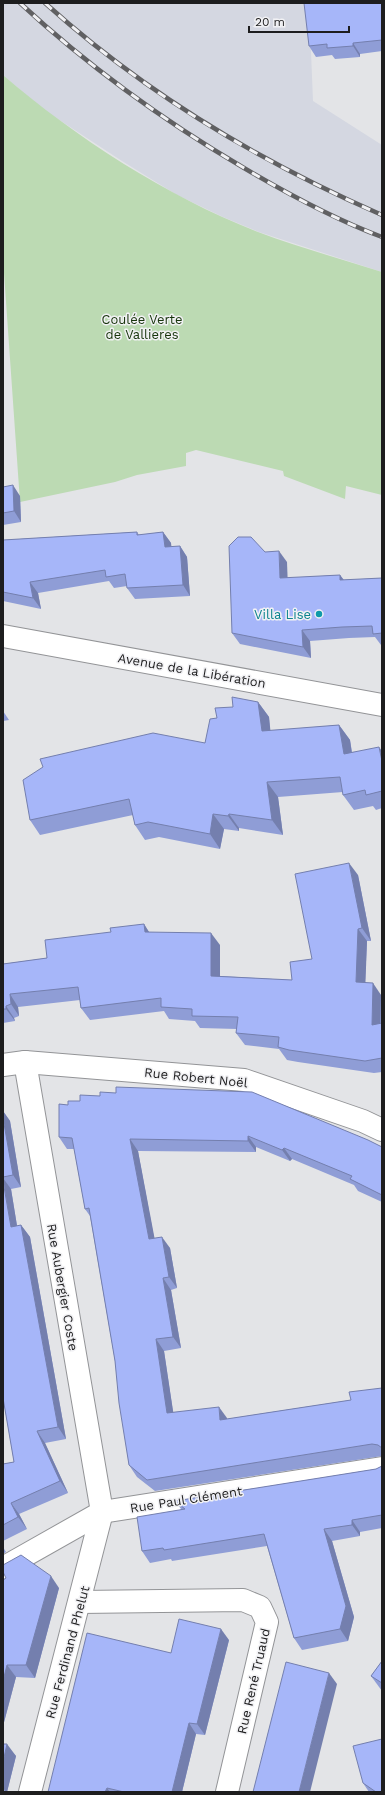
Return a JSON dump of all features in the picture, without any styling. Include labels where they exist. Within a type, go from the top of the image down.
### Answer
[{"type":"street","name":"Avenue de la Libération","points":[[3,636],[382,705]]},
{"type":"street","name":"Rue Robert Noël","points":[[3,1065],[25,1062],[244,1080],[363,1121],[382,1130]]},
{"type":"street","name":"Rue Aubergier Coste","points":[[25,1062],[102,1512]]},
{"type":"street","name":"Rue Paul Clément","points":[[3,1568],[102,1512],[382,1468]]},
{"type":"street","name":"Rue Ferdinand Phelut","points":[[30,1792],[102,1512]]},
{"type":"street","name":"Rue René Truaud","points":[[80,1602],[242,1600],[260,1607],[267,1622],[227,1792]]},
{"type":"shaded area","points":[[3,3],[309,3],[313,101],[382,145],[382,272],[259,232],[177,195],[41,108],[3,75]]},
{"type":"green space","name":"Coulée Verte de Vallieres","points":[[3,75],[61,121],[92,143],[157,184],[190,202],[258,232],[382,272],[382,495],[346,486],[345,499],[284,476],[283,471],[196,450],[186,453],[186,466],[137,475],[115,482],[20,502],[3,273]]},
{"type":"building","points":[[304,3],[382,3],[382,40],[353,43],[353,46],[327,48],[327,44],[309,46]]},
{"type":"building","points":[[13,485],[14,511],[3,513],[3,487]]},
{"type":"building","points":[[137,532],[137,535],[163,532],[165,547],[180,546],[183,585],[127,588],[125,574],[106,577],[105,570],[30,582],[33,598],[3,592],[3,540]]},
{"type":"building","points":[[238,537],[251,537],[265,552],[279,551],[280,578],[340,575],[340,580],[382,578],[382,633],[373,634],[372,626],[302,630],[303,647],[232,633],[229,546]]},
{"type":"building","points":[[232,697],[258,702],[262,731],[339,725],[344,754],[379,747],[382,761],[382,791],[366,795],[365,790],[343,795],[340,777],[267,782],[272,820],[229,814],[228,816],[213,814],[210,834],[148,822],[135,825],[129,799],[30,820],[23,780],[43,767],[40,759],[153,733],[205,743],[210,719],[217,718],[215,708],[233,707]]},
{"type":"building","points":[[349,863],[362,928],[358,929],[356,982],[373,983],[372,1025],[382,1023],[382,1058],[365,1061],[289,1050],[278,1047],[279,1037],[236,1033],[238,1017],[192,1016],[192,1009],[161,1007],[161,998],[81,1008],[78,987],[10,994],[11,1004],[6,1006],[6,1009],[3,1009],[3,964],[47,958],[45,940],[111,932],[110,928],[144,924],[145,932],[211,933],[211,976],[292,980],[290,962],[312,959],[295,874]]},
{"type":"building","points":[[116,1087],[252,1092],[382,1147],[382,1195],[350,1179],[352,1176],[284,1148],[282,1150],[248,1136],[248,1141],[130,1139],[149,1239],[162,1237],[169,1277],[163,1278],[173,1337],[156,1339],[167,1413],[219,1407],[220,1420],[351,1400],[349,1392],[382,1388],[382,1448],[378,1445],[372,1444],[147,1480],[129,1465],[119,1403],[115,1361],[89,1208],[85,1209],[72,1138],[59,1137],[59,1104],[68,1105],[68,1101],[80,1101],[80,1095],[100,1096],[100,1092],[116,1093]]},
{"type":"building","points":[[3,1118],[13,1175],[3,1177]]},
{"type":"building","points":[[3,1181],[11,1227],[21,1225],[58,1427],[37,1431],[60,1481],[11,1503],[18,1517],[3,1525],[3,1464],[14,1462],[3,1398]]},
{"type":"building","points":[[382,1466],[382,1515],[352,1520],[352,1525],[324,1529],[346,1606],[340,1629],[294,1638],[264,1534],[164,1550],[163,1548],[142,1551],[137,1517],[185,1509],[175,1501],[376,1469]]},
{"type":"building","points":[[21,1555],[51,1576],[26,1665],[7,1665],[3,1681],[3,1580],[6,1578],[3,1572],[3,1565]]},
{"type":"building","points":[[179,1619],[221,1629],[197,1724],[189,1723],[172,1792],[124,1792],[107,1788],[105,1792],[48,1792],[87,1633],[171,1653]]},
{"type":"building","points":[[382,1661],[382,1683],[371,1676]]},
{"type":"building","points":[[286,1662],[329,1673],[299,1792],[253,1792]]},
{"type":"building","points":[[382,1739],[382,1792],[376,1792],[363,1783],[353,1746]]},
{"type":"building","points":[[3,1744],[7,1744],[3,1762]]},
{"type":"railway","points":[[20,3],[72,49],[128,92],[214,150],[294,197],[346,222],[382,237]]},
{"type":"railway","points":[[45,3],[83,36],[123,67],[163,96],[205,123],[291,172],[382,215]]},
{"type":"place","name":"Villa Lise","points":[[319,614]]}]
